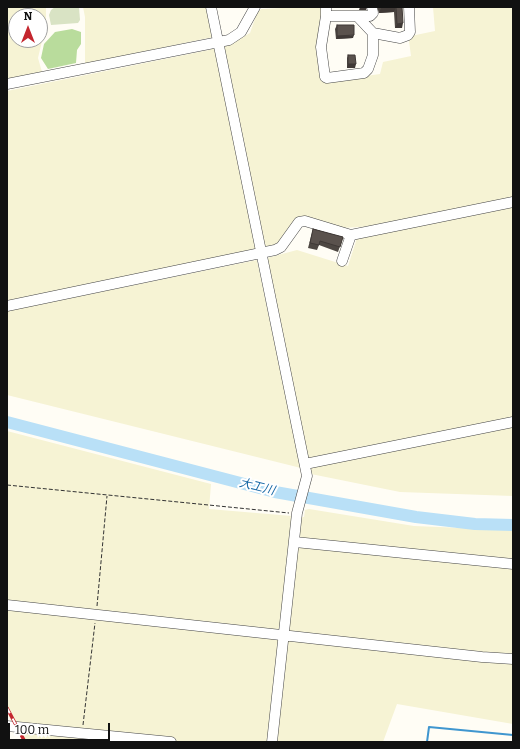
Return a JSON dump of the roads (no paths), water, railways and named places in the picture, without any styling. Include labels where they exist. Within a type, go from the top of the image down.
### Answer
[{"type":"street","points":[[211,7],[307,476],[298,509],[272,742]]},
{"type":"street","points":[[7,84],[229,40],[241,32],[249,21],[254,7]]},
{"type":"street","points":[[372,7],[373,13],[370,16],[326,12],[321,47],[325,77],[364,73],[368,69],[373,55],[373,33]]},
{"type":"street","points":[[357,16],[373,33],[400,38],[408,35],[410,32],[409,7]]},
{"type":"street","points":[[7,306],[281,248],[299,222],[305,221],[351,235],[513,202]]},
{"type":"street","points":[[342,261],[351,235]]},
{"type":"street","points":[[305,464],[513,422]]},
{"type":"street","points":[[295,542],[513,564]]},
{"type":"street","points":[[7,605],[284,634],[482,657],[513,659]]},
{"type":"street","points":[[7,726],[171,742]]},
{"type":"waterway","name":"大工川","points":[[7,422],[275,492],[416,517],[475,524],[513,525]]},
{"type":"waterway","points":[[427,742],[429,727],[513,735]]},
{"type":"railway","points":[[7,708],[25,742]]}]
